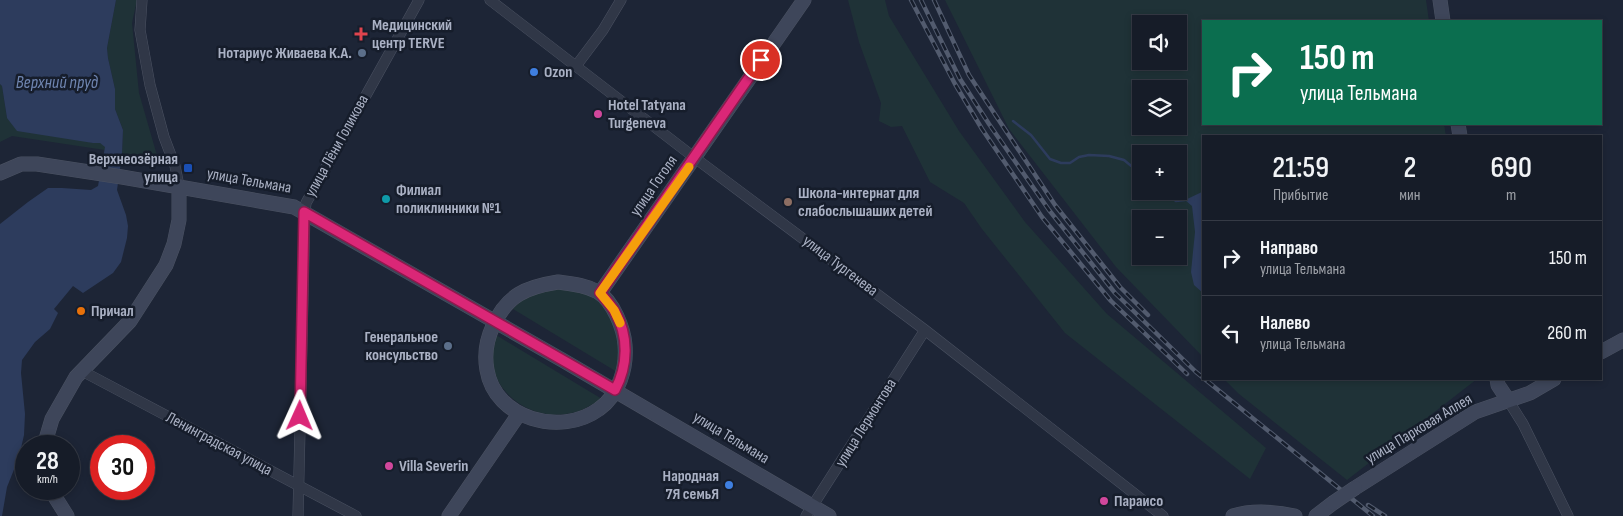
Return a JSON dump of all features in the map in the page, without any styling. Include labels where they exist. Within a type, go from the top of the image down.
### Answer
[{"type":"street","points":[[47,435],[52,419],[76,377],[130,321],[166,265],[174,244],[178,220],[179,186],[150,85],[140,30],[142,0]]},
{"type":"street","name":"улица Лёни Голикова","points":[[298,516],[304,212],[313,188],[419,0]]},
{"type":"street","name":"улица Тургенева","points":[[490,0],[695,158],[925,330],[1163,516]]},
{"type":"street","points":[[576,66],[604,30],[621,0]]},
{"type":"street","name":"улица Гоголя","points":[[600,293],[804,0]]},
{"type":"street","points":[[1440,0],[1443,20]]},
{"type":"street","name":"улица Тельмана","points":[[0,173],[14,166],[30,163],[122,176],[294,206],[615,390],[810,511],[829,516]]},
{"type":"street","points":[[558,282],[576,284],[600,293],[614,310],[620,322],[626,351],[623,370],[610,400],[601,408],[585,417],[558,422],[531,419],[510,409],[500,400],[490,385],[485,358],[486,344],[500,311],[526,289],[538,285],[558,282]]},
{"type":"street","name":"улица Лермонтова","points":[[810,511],[925,330]]},
{"type":"street","points":[[1602,351],[1623,340]]},
{"type":"street","name":"Ленинградская улица","points":[[82,371],[356,516]]},
{"type":"street","points":[[1496,380],[1520,419],[1568,516]]},
{"type":"street","name":"улица Парковая Аллея","points":[[1316,516],[1355,488],[1475,412],[1530,393],[1552,380]]},
{"type":"street","points":[[449,516],[519,414]]},
{"type":"street","points":[[57,500],[67,516]]},
{"type":"street","points":[[1233,516],[1258,512],[1295,516]]},
{"type":"green space","points":[[116,0],[137,0],[132,23],[139,93],[158,159],[122,153],[123,130],[115,109],[115,89],[107,48]]},
{"type":"green space","points":[[848,0],[885,0],[889,16],[959,131],[1025,222],[1107,314],[1266,448],[1250,479],[1065,333],[982,229],[964,203],[930,182],[902,126],[891,127],[879,121],[881,103],[859,42]]},
{"type":"green space","points":[[945,0],[1426,0],[1429,20],[1202,20],[1202,125],[1444,125],[1446,135],[1202,135],[1202,356],[1116,267],[1009,129]]},
{"type":"green space","points":[[0,84],[2,86],[7,118],[93,143],[100,143],[105,146],[105,150],[12,136],[0,142]]},
{"type":"green space","points":[[559,289],[580,291],[599,299],[611,315],[622,344],[617,372],[513,309],[533,294]]},
{"type":"green space","points":[[496,335],[602,399],[580,410],[566,414],[534,411],[520,404],[508,394],[499,382],[493,367],[492,352]]},
{"type":"green space","points":[[1225,380],[1476,380],[1347,480],[1239,394]]},
{"type":"water","name":"Верхний пруд","points":[[0,0],[116,0],[107,48],[115,89],[115,109],[123,130],[117,190],[126,215],[128,226],[127,238],[121,262],[113,273],[83,293],[73,286],[54,309],[58,313],[50,329],[35,342],[22,360],[21,373],[25,414],[24,435],[15,435],[15,467],[7,487],[2,516],[0,516],[0,224],[48,188],[91,190],[98,186],[105,147],[100,143],[17,131],[7,118],[2,86],[0,84]]},
{"type":"water","points":[[1202,192],[1202,292],[1194,285],[1191,272],[1195,232],[1192,206],[1185,200]]},
{"type":"waterway","points":[[1013,121],[1031,135],[1050,159],[1061,163],[1070,163],[1079,157],[1089,155],[1109,156],[1124,160],[1132,167]]},
{"type":"waterway","points":[[1175,200],[1185,200]]},
{"type":"railway","points":[[911,0],[955,84],[982,129],[1042,217],[1111,301],[1187,374]]},
{"type":"railway","points":[[921,0],[960,79],[1049,210],[1115,293],[1202,377]]},
{"type":"railway","points":[[934,0],[969,75],[1055,205],[1120,287],[1148,315]]},
{"type":"railway","points":[[1206,380],[1373,516]]},
{"type":"railway","points":[[1368,505],[1385,516]]},
{"type":"slow traffic","points":[[620,323],[614,310],[600,293],[689,167]]},
{"type":"place","name":"Медицинский центр TERVE","points":[[361,34]]},
{"type":"place","name":"Нотариус Живаева К.А.","points":[[362,53]]},
{"type":"place","name":"Ozon","points":[[534,72]]},
{"type":"place","name":"Hotel Tatyana Turgeneva","points":[[598,114]]},
{"type":"place","name":"Верхнеозёрная улица","points":[[188,168]]},
{"type":"place","name":"Филиал поликлинники №1","points":[[386,199]]},
{"type":"place","name":"Школа-интернат для слабослышаших детей","points":[[788,202]]},
{"type":"place","name":"Причал","points":[[81,311]]},
{"type":"place","name":"Генеральное консульство","points":[[448,346]]},
{"type":"place","name":"Villa Severin","points":[[389,466]]},
{"type":"place","name":"Народная 7Я семьЯ","points":[[729,485]]},
{"type":"place","name":"Параисо","points":[[1104,501]]},
{"type":"route","points":[[300,416],[304,212],[615,390],[620,382],[623,370],[626,351],[624,337],[614,310],[600,293],[761,60]]}]
